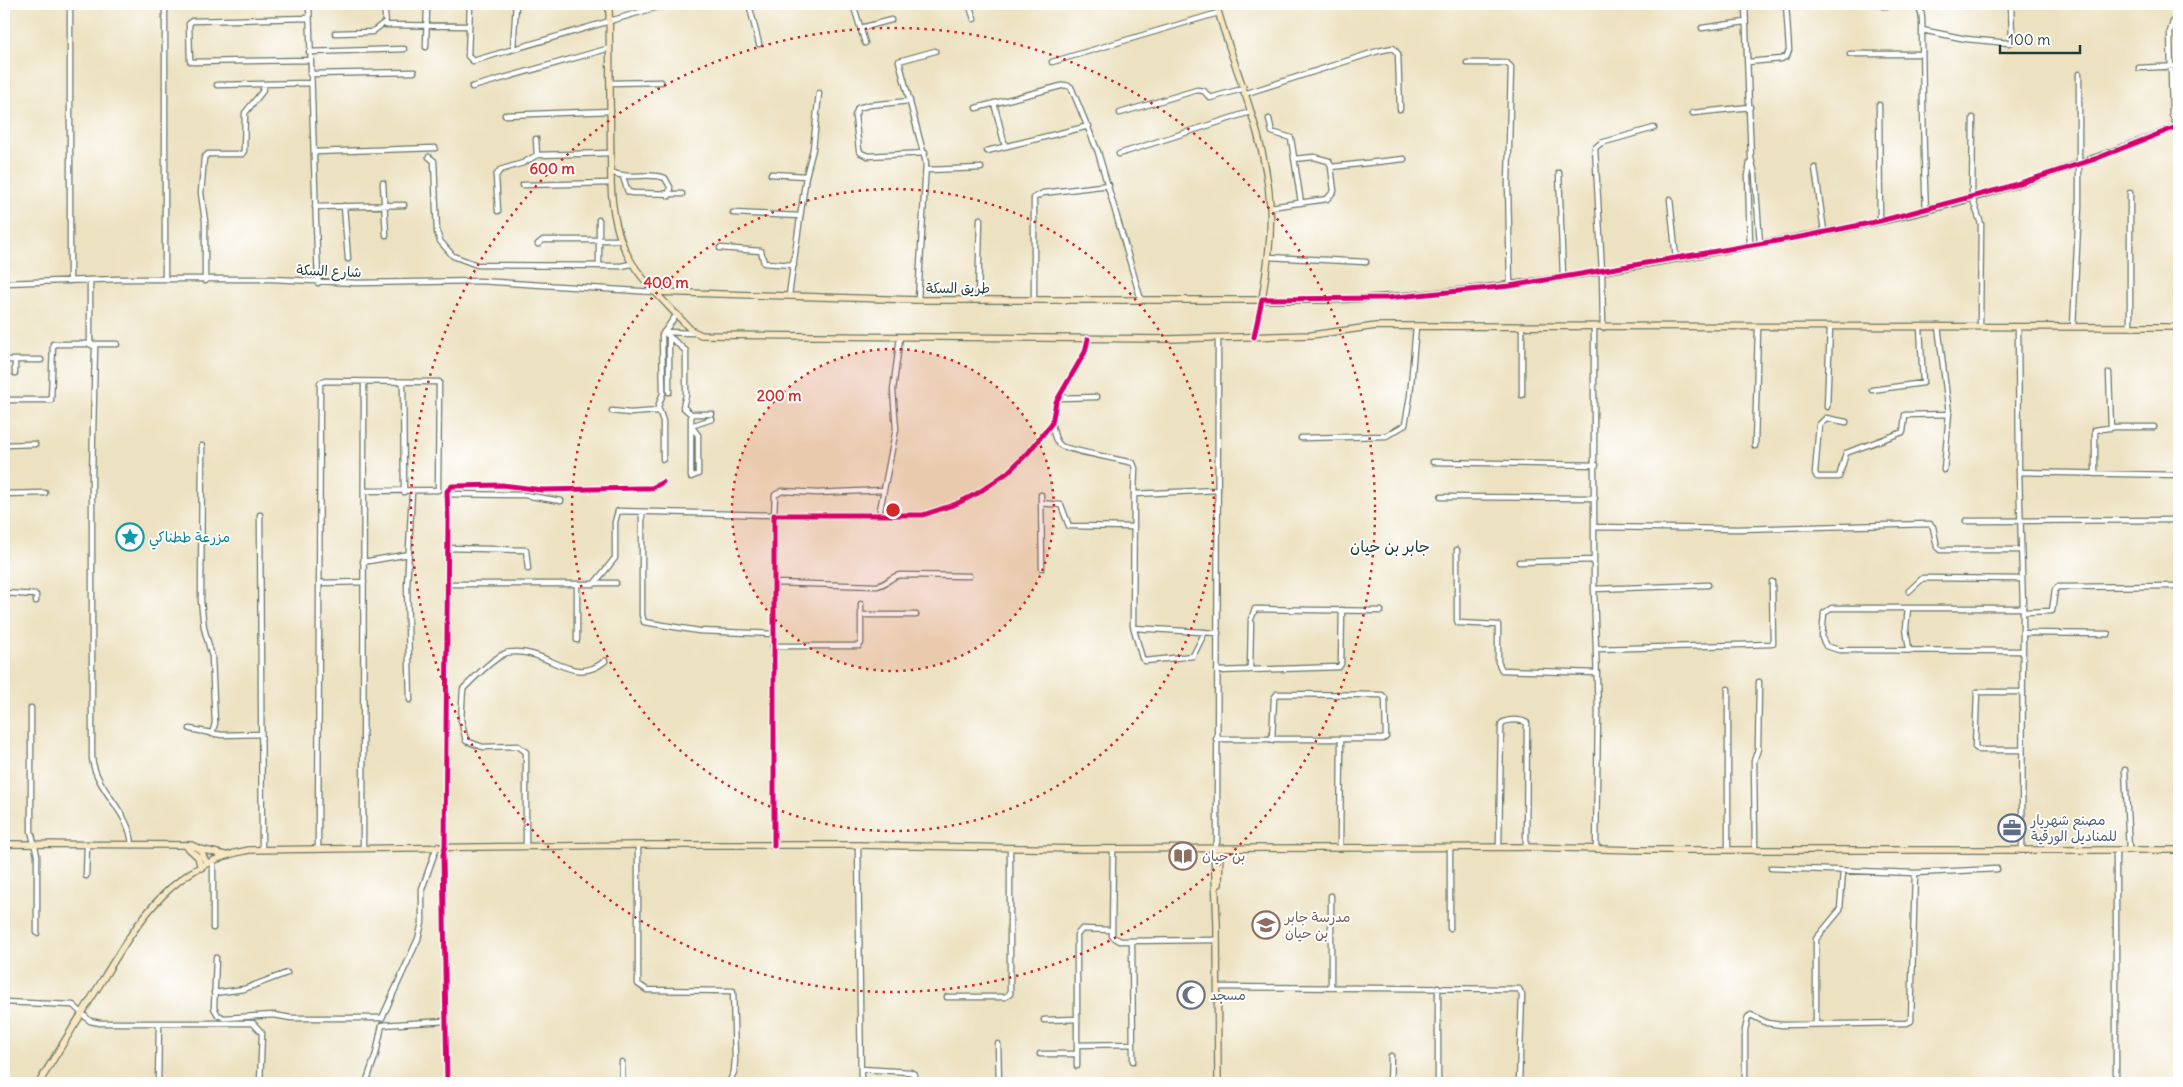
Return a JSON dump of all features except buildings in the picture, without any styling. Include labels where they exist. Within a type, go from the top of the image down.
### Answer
[{"type":"main road","points":[[609,4],[611,183],[614,217],[620,240],[631,264],[654,292],[696,333],[1088,339],[1218,338],[1320,334],[1366,326],[1594,328],[1980,326],[2179,328]]},
{"type":"main road","points":[[1216,4],[1250,112],[1266,173],[1270,207],[1268,257],[1262,299]]},
{"type":"main road","name":"طريق السكة","points":[[654,292],[918,300],[1141,300],[1387,298],[1510,286],[1676,259],[1880,221],[1972,197],[2078,165],[2178,127]]},
{"type":"main road","points":[[4,844],[185,845],[212,854],[227,856]]},
{"type":"main road","points":[[185,845],[194,853],[201,868]]},
{"type":"main road","points":[[39,1083],[133,929],[150,908],[174,884],[210,863],[227,856],[262,849],[437,846],[858,845],[1113,849],[1526,847],[1728,850],[2179,850]]},
{"type":"main road","points":[[200,849],[210,863]]},
{"type":"main road","points":[[1202,849],[1217,865]]},
{"type":"main road","points":[[1217,849],[1218,1083]]},
{"type":"main road","points":[[1217,865],[1228,849]]},
{"type":"street","points":[[70,4],[70,281]]},
{"type":"street","points":[[164,279],[165,4]]},
{"type":"street","points":[[309,4],[309,60],[318,282]]},
{"type":"street","points":[[384,4],[384,23]]},
{"type":"street","points":[[426,47],[427,4]]},
{"type":"street","points":[[470,4],[468,56],[470,61],[668,4]]},
{"type":"street","points":[[513,49],[516,4]]},
{"type":"street","points":[[749,4],[760,44]]},
{"type":"street","points":[[854,4],[865,42]]},
{"type":"street","points":[[969,4],[974,19]]},
{"type":"street","points":[[1745,4],[1750,108],[1748,176],[1750,245]]},
{"type":"street","points":[[1748,62],[1781,59],[1787,56],[1789,50],[1786,4]]},
{"type":"street","points":[[1878,4],[1884,6],[1910,4]]},
{"type":"street","points":[[1916,4],[1921,9],[1922,132],[1926,210]]},
{"type":"street","points":[[1922,30],[1966,39],[2010,43],[2012,38],[2010,4]]},
{"type":"street","points":[[1052,62],[1218,13]]},
{"type":"street","points":[[309,18],[192,21],[189,24],[189,55],[190,61],[193,62],[309,60]]},
{"type":"street","points":[[2178,127],[2172,115],[2171,27],[2179,18]]},
{"type":"street","points":[[861,28],[890,20]]},
{"type":"street","points":[[1702,28],[1745,22]]},
{"type":"street","points":[[384,23],[389,26],[469,26]]},
{"type":"street","points":[[335,32],[372,32],[384,23]]},
{"type":"street","points":[[472,87],[610,48]]},
{"type":"street","points":[[1120,114],[1197,90],[1204,91],[1210,98],[1243,91],[1393,48],[1398,54],[1400,109]]},
{"type":"street","points":[[309,52],[404,50]]},
{"type":"street","points":[[918,300],[927,170],[925,153],[899,59],[935,51]]},
{"type":"street","points":[[1850,54],[1922,54]]},
{"type":"street","points":[[1467,63],[1507,63],[1511,67],[1508,183],[1510,286]]},
{"type":"street","points":[[2139,68],[2179,66]]},
{"type":"street","points":[[310,74],[414,72]]},
{"type":"street","points":[[2073,327],[2080,207],[2078,74]]},
{"type":"street","points":[[610,83],[661,82]]},
{"type":"street","points":[[217,85],[310,83]]},
{"type":"street","points":[[205,281],[206,221],[201,193],[204,158],[208,154],[242,154],[244,151],[245,113],[262,92],[265,84]]},
{"type":"street","points":[[976,108],[1067,85],[1072,89],[1088,126],[1109,185],[1141,300]]},
{"type":"street","points":[[789,295],[806,176],[813,149],[819,93]]},
{"type":"street","points":[[910,101],[869,105],[858,108],[855,116],[859,150],[868,156],[925,153]]},
{"type":"street","points":[[994,103],[1005,146]]},
{"type":"street","points":[[1879,105],[1880,221]]},
{"type":"street","points":[[1693,113],[1750,108]]},
{"type":"street","points":[[505,115],[611,111]]},
{"type":"street","points":[[1118,154],[1250,112]]},
{"type":"street","points":[[1973,118],[1972,197],[1981,224],[1980,326]]},
{"type":"street","points":[[1269,119],[1272,132],[1291,138],[1301,203]]},
{"type":"street","points":[[987,151],[1088,126]]},
{"type":"street","points":[[1603,328],[1602,271],[1595,148],[1601,143],[1654,128]]},
{"type":"street","points":[[536,139],[537,154]]},
{"type":"street","points":[[314,152],[435,148]]},
{"type":"street","points":[[498,211],[497,173],[500,170],[523,163],[537,154],[611,153]]},
{"type":"street","points":[[429,156],[434,161],[436,232],[440,241],[453,256],[477,265],[599,266],[631,264]]},
{"type":"street","points":[[1270,207],[1322,201],[1331,197],[1334,192],[1332,167],[1329,161],[1321,158],[1294,159]]},
{"type":"street","points":[[1750,158],[1755,174],[1760,244]]},
{"type":"street","points":[[1332,167],[1404,159]]},
{"type":"street","points":[[927,170],[981,168]]},
{"type":"street","points":[[1815,168],[1824,231]]},
{"type":"street","points":[[611,172],[623,177],[661,176],[668,181],[670,196]]},
{"type":"street","points":[[1559,173],[1563,276]]},
{"type":"street","points":[[771,174],[806,176]]},
{"type":"street","points":[[623,177],[628,192],[670,196],[682,194]]},
{"type":"street","points":[[383,183],[386,235]]},
{"type":"street","points":[[522,184],[611,183]]},
{"type":"street","points":[[1034,299],[1034,198],[1043,193],[1109,185]]},
{"type":"street","points":[[2130,193],[2130,327]]},
{"type":"street","points":[[1670,199],[1676,259]]},
{"type":"street","points":[[315,207],[404,205]]},
{"type":"street","points":[[344,206],[348,259]]},
{"type":"street","points":[[733,213],[800,216]]},
{"type":"street","points":[[978,300],[980,219]]},
{"type":"street","points":[[599,220],[599,266]]},
{"type":"street","points":[[538,244],[543,240],[620,240]]},
{"type":"street","points":[[720,248],[761,251],[764,264],[794,265]]},
{"type":"street","points":[[1268,257],[1366,262]]},
{"type":"street","name":"شارع السكة","points":[[4,283],[70,281],[90,283],[164,279],[205,281],[272,279],[318,282],[479,281],[654,292]]},
{"type":"street","points":[[90,283],[90,344]]},
{"type":"street","points":[[1254,336],[1262,299]]},
{"type":"street","points":[[663,459],[662,422],[658,411],[663,393],[662,335],[677,314]]},
{"type":"street","points":[[1938,326],[1949,414],[1944,470]]},
{"type":"street","points":[[1301,438],[1386,436],[1405,425],[1410,396],[1416,327]]},
{"type":"street","points":[[1522,327],[1522,395]]},
{"type":"street","points":[[1755,446],[1758,327]]},
{"type":"street","points":[[1828,407],[1830,327]]},
{"type":"street","points":[[1872,390],[1923,383],[1920,327]]},
{"type":"street","points":[[2018,327],[2019,472],[2023,610],[2022,850]]},
{"type":"street","points":[[1594,328],[1596,465],[1594,589],[1597,673],[1596,849]]},
{"type":"street","points":[[664,332],[696,333]]},
{"type":"street","points":[[664,332],[669,339],[686,351],[686,395],[683,407],[691,414],[690,460],[691,477],[698,474],[698,435],[691,426]]},
{"type":"street","points":[[879,515],[896,429],[893,390],[900,337]]},
{"type":"street","points":[[1217,849],[1218,338]]},
{"type":"street","points":[[669,339],[670,392]]},
{"type":"street","points":[[1088,339],[1080,363],[1058,398],[1052,423],[1056,441],[1067,450],[1093,452],[1133,463],[1135,468],[1134,628],[1139,651],[1145,660],[1193,656],[1205,632]]},
{"type":"street","points":[[4,400],[51,400],[53,344],[117,344]]},
{"type":"street","points":[[90,344],[95,347],[92,477],[92,758],[98,777],[125,820],[130,831],[132,844]]},
{"type":"street","points":[[4,360],[42,360]]},
{"type":"street","points":[[15,360],[15,372]]},
{"type":"street","points":[[2109,373],[2112,428]]},
{"type":"street","points":[[318,848],[320,383],[325,381],[438,381],[440,385],[439,489],[436,492],[364,491]]},
{"type":"street","points":[[363,848],[364,382]]},
{"type":"street","points":[[403,382],[404,492]]},
{"type":"street","points":[[1058,398],[1097,398]]},
{"type":"street","points":[[612,411],[630,413],[658,411]]},
{"type":"street","points":[[691,414],[702,412],[712,417],[691,426]]},
{"type":"street","points":[[1846,422],[1826,418],[1819,424],[1815,473],[1817,477],[1839,477],[1846,453],[1903,432],[1906,414],[1949,414]]},
{"type":"street","points":[[596,583],[615,558],[615,522],[618,511],[774,515],[923,515],[956,504],[978,493],[1007,473],[1028,452],[1052,423]]},
{"type":"street","points":[[2095,474],[2093,432],[2112,428],[2154,427]]},
{"type":"street","points":[[4,445],[35,444]]},
{"type":"street","points":[[202,446],[201,601],[204,628],[212,657],[215,724],[212,734]]},
{"type":"street","points":[[690,460],[698,463]]},
{"type":"street","points":[[1433,462],[1596,465]]},
{"type":"street","points":[[2019,472],[2179,475]]},
{"type":"street","points":[[447,1083],[443,855],[445,846],[448,548],[446,494],[452,486],[495,486],[502,484],[535,489],[652,488],[663,482]]},
{"type":"street","points":[[494,494],[495,486]]},
{"type":"street","points":[[535,489],[535,496]]},
{"type":"street","points":[[774,846],[773,646],[775,495],[782,491],[817,493],[884,490]]},
{"type":"street","points":[[1134,494],[1218,490]]},
{"type":"street","points":[[410,700],[407,621],[412,492]]},
{"type":"street","points":[[4,494],[45,493]]},
{"type":"street","points":[[446,494],[535,496],[561,501]]},
{"type":"street","points":[[1041,496],[1042,568]]},
{"type":"street","points":[[1442,497],[1595,498]]},
{"type":"street","points":[[1041,503],[1061,504],[1069,526],[1134,527]]},
{"type":"street","points":[[642,512],[642,615],[644,622],[699,631],[774,634]]},
{"type":"street","points":[[260,514],[262,849]]},
{"type":"street","points":[[1966,521],[2179,520]]},
{"type":"street","points":[[1595,527],[1737,529],[1930,524],[1933,527],[1937,547],[1940,550],[2021,550]]},
{"type":"street","points":[[448,548],[526,550],[528,569]]},
{"type":"street","points":[[1457,550],[1457,620],[1458,622],[1498,625],[1498,662],[1502,670],[1597,673]]},
{"type":"street","points":[[363,562],[409,554]]},
{"type":"street","points":[[1519,562],[1594,560]]},
{"type":"street","points":[[774,583],[877,586],[886,584],[892,577],[900,575],[969,576]]},
{"type":"street","points":[[1909,591],[1923,578],[2022,579]]},
{"type":"street","points":[[319,583],[364,582]]},
{"type":"street","points":[[1596,649],[1771,644],[1773,643],[1772,582]]},
{"type":"street","points":[[447,584],[577,585],[616,583]]},
{"type":"street","points":[[577,585],[577,640]]},
{"type":"street","points":[[1594,589],[1708,585]]},
{"type":"street","points":[[2022,651],[1835,649],[1824,644],[1822,638],[1824,613],[1828,609],[1908,608],[2052,611],[2055,590],[2058,587],[2179,586]]},
{"type":"street","points":[[4,593],[36,596],[36,601]]},
{"type":"street","points":[[773,646],[859,646],[862,642],[861,604]]},
{"type":"street","points":[[1908,608],[1906,628],[1909,650]]},
{"type":"street","points":[[1250,670],[1251,619],[1256,609],[1381,611]]},
{"type":"street","points":[[1217,671],[1339,667],[1341,664],[1342,610]]},
{"type":"street","points":[[861,615],[916,615]]},
{"type":"street","points":[[1134,628],[1218,633]]},
{"type":"street","points":[[2023,633],[2108,634]]},
{"type":"street","points":[[526,846],[526,752],[518,746],[483,747],[466,741],[461,720],[463,688],[505,653],[527,652],[544,657],[568,670],[596,668],[605,661]]},
{"type":"street","points":[[1755,849],[1754,761],[1758,749],[1759,682]]},
{"type":"street","points":[[1728,689],[1728,850]]},
{"type":"street","points":[[2022,750],[1979,750],[1975,747],[1977,692],[2023,692]]},
{"type":"street","points":[[1216,739],[1272,740],[1380,739],[1386,737],[1384,696],[1277,694],[1274,698],[1272,740]]},
{"type":"street","points":[[31,708],[31,831],[37,855],[37,933]]},
{"type":"street","points":[[1499,848],[1501,727],[1502,723],[1506,720],[1524,721],[1527,723],[1526,847]]},
{"type":"street","points":[[190,729],[212,734],[261,734]]},
{"type":"street","points":[[1340,848],[1342,740]]},
{"type":"street","points":[[2125,770],[2129,850]]},
{"type":"street","points":[[86,876],[87,845]]},
{"type":"street","points":[[638,845],[638,984],[647,990],[733,991],[735,1059],[734,1072],[729,1083]]},
{"type":"street","points":[[858,845],[861,1083]]},
{"type":"street","points":[[216,958],[214,1008],[218,1015],[224,1018],[281,1015],[291,1018],[382,1018],[418,939],[422,923],[422,889],[437,846]]},
{"type":"street","points":[[947,997],[1005,998],[1010,994],[1010,848]]},
{"type":"street","points":[[1450,848],[1450,928]]},
{"type":"street","points":[[1113,849],[1112,936],[1120,941],[1217,940]]},
{"type":"street","points":[[2116,850],[2116,1083]]},
{"type":"street","points":[[210,863],[213,928]]},
{"type":"street","points":[[1771,868],[1915,873],[1997,869]]},
{"type":"street","points":[[1816,1024],[1816,939],[1840,910],[1843,871]]},
{"type":"street","points":[[1745,1083],[1745,1030],[1748,1017],[1751,1015],[1767,1023],[1907,1023],[1911,1021],[1915,873]]},
{"type":"street","points":[[1330,896],[1331,986]]},
{"type":"street","points":[[1078,1066],[1077,934],[1082,929],[1112,930]]},
{"type":"street","points":[[1132,941],[1133,1061]]},
{"type":"street","points":[[214,993],[244,989],[286,974]]},
{"type":"street","points":[[1218,987],[1438,987],[1521,991],[1519,1083]]},
{"type":"street","points":[[1438,987],[1438,1083]]},
{"type":"street","points":[[4,1002],[73,1005],[90,1021],[100,1024],[253,1023],[262,1033],[260,1083]]},
{"type":"street","points":[[1044,1020],[1077,1019]]},
{"type":"street","points":[[366,1083],[376,1054],[382,1025],[446,1021]]},
{"type":"street","points":[[158,1024],[158,1083]]},
{"type":"street","points":[[998,1044],[998,1083]]},
{"type":"street","points":[[1077,1045],[1133,1044]]},
{"type":"street","points":[[1040,1054],[1077,1054]]},
{"type":"street","points":[[1390,1083],[1391,1056]]},
{"type":"street","points":[[622,1062],[622,1083]]},
{"type":"street","points":[[862,1069],[910,1072],[914,1074],[914,1083]]},
{"type":"cycle path","points":[[1254,337],[1262,299],[1387,298],[1510,286],[1806,236],[1880,221],[2001,189],[2095,159],[2179,126]]},
{"type":"cycle path","points":[[774,846],[774,515],[923,515],[956,504],[978,493],[1007,473],[1028,453],[1052,423],[1056,402],[1085,352],[1088,339]]},
{"type":"cycle path","points":[[447,1083],[443,855],[445,846],[447,491],[452,486],[502,485],[542,490],[652,488],[663,482]]},
{"type":"place","name":"مزرعة ططناكي","points":[[130,537]]},
{"type":"place","name":"مصنع شهريار للمناديل الورقية","points":[[2012,828]]},
{"type":"place","name":"بن حيان","points":[[1183,856]]},
{"type":"place","name":"مدرسة جابر بن حيان","points":[[1266,925]]},
{"type":"place","name":"مسجد","points":[[1191,995]]},
{"type":"district","name":"جابر بن حيان","points":[[1390,546]]}]
